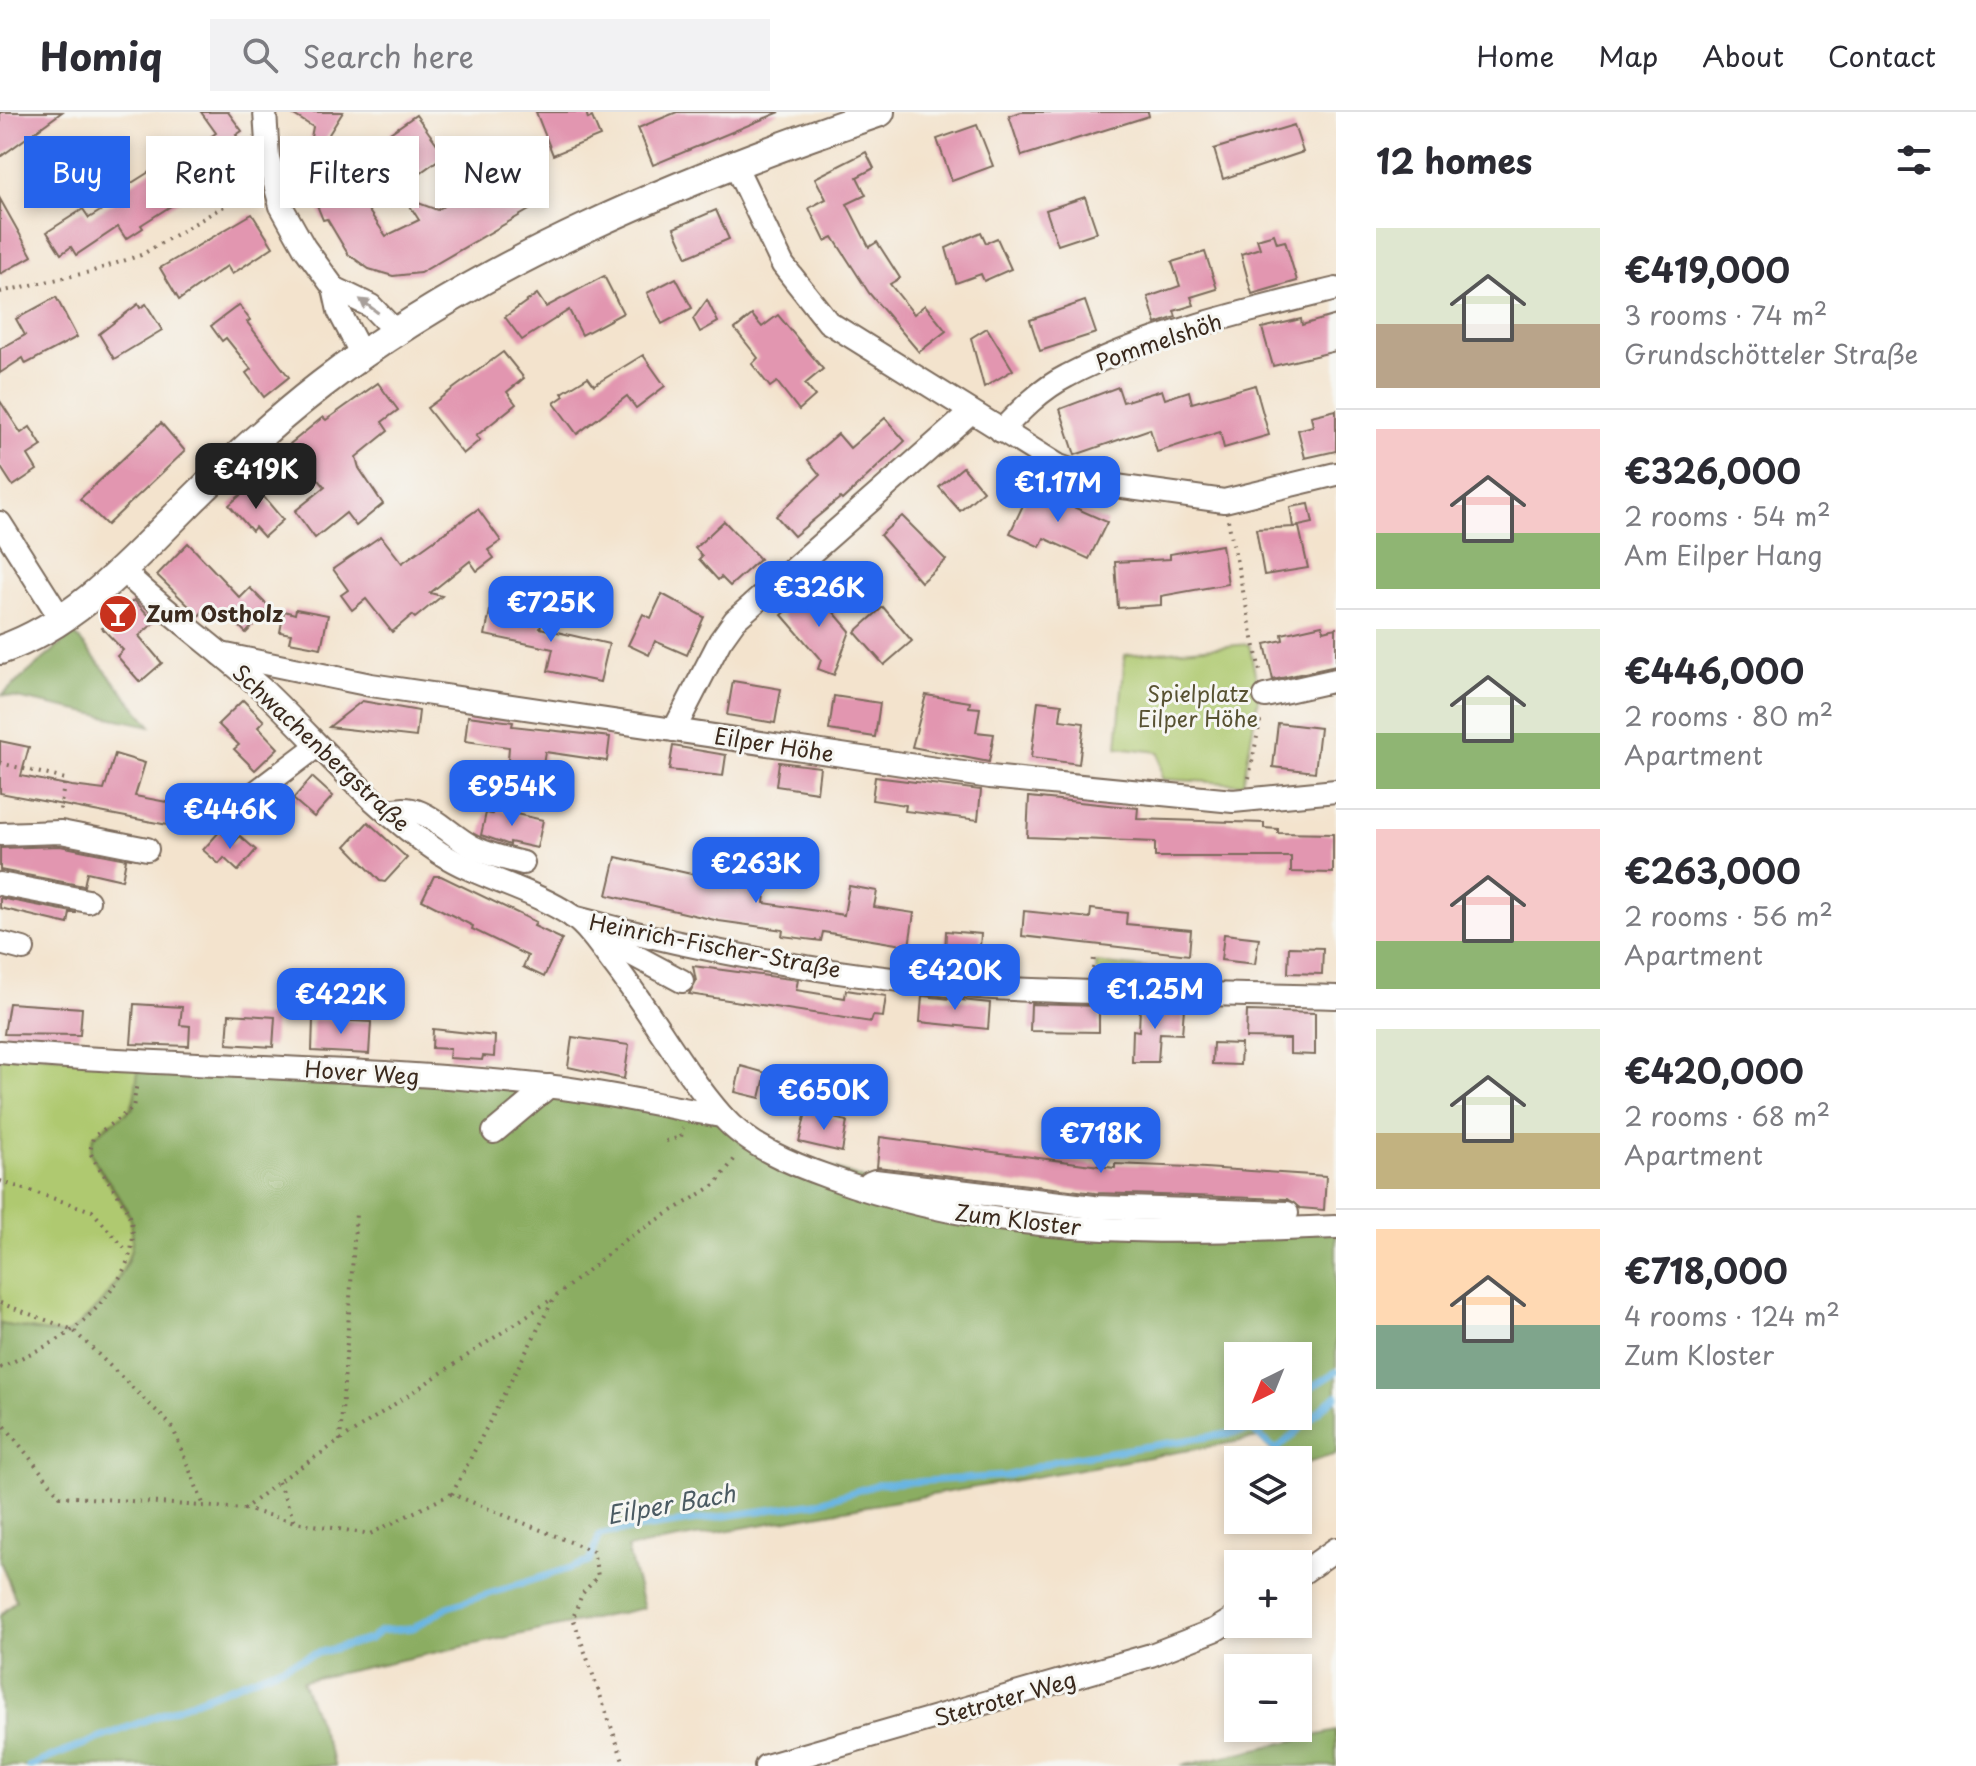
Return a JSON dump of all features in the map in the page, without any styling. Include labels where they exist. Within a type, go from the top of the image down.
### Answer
[{"type":"main road","points":[[0,650],[61,619],[122,570],[278,420],[362,355],[397,333],[523,261],[607,220],[735,165],[829,120],[880,112]]},
{"type":"street","points":[[265,112],[272,177],[291,225],[334,288],[339,311],[362,355]]},
{"type":"street","points":[[735,165],[783,265],[828,322],[1059,466],[1116,486],[1224,501],[1336,474]]},
{"type":"street","points":[[334,288],[371,306],[397,333]]},
{"type":"street","name":"Pommelshöh","points":[[1001,431],[1033,398],[1091,365],[1257,308],[1336,289]]},
{"type":"street","points":[[674,730],[720,641],[735,620],[970,413]]},
{"type":"street","points":[[0,523],[61,619]]},
{"type":"street","name":"Schwachenbergstraße","points":[[122,570],[261,689],[388,812],[446,857],[579,923],[636,993],[722,1116]]},
{"type":"street","name":"Eilper Höhe","points":[[216,653],[371,685],[990,777],[1245,800],[1336,791]]},
{"type":"street","points":[[1265,696],[1336,680]]},
{"type":"street","points":[[231,811],[293,760],[317,746]]},
{"type":"street","points":[[388,812],[399,808],[418,810],[471,847],[523,863]]},
{"type":"street","points":[[0,834],[56,832],[147,849]]},
{"type":"street","points":[[0,884],[88,901]]},
{"type":"street","points":[[579,923],[682,981]]},
{"type":"street","name":"Heinrich-Fischer-Straße","points":[[579,923],[880,977],[1031,990],[1336,997]]},
{"type":"street","points":[[0,943],[23,949]]},
{"type":"street","name":"Hover Weg","points":[[0,1052],[139,1064],[231,1064],[549,1086],[722,1116]]},
{"type":"street","points":[[494,1132],[549,1086]]},
{"type":"street","name":"Zum Kloster","points":[[722,1116],[749,1139],[798,1166],[866,1191],[968,1217],[1085,1228],[1234,1231],[1336,1227]]},
{"type":"street","points":[[866,1191],[875,1181],[1094,1207],[1287,1213]]},
{"type":"street","points":[[1312,1566],[1336,1549]]},
{"type":"street","name":"Stetroter Weg","points":[[766,1766],[1151,1655],[1224,1625]]},
{"type":"path","points":[[0,292],[90,272],[141,255],[272,177]]},
{"type":"path","points":[[1224,501],[1265,696],[1245,800]]},
{"type":"path","points":[[0,763],[65,779],[56,832]]},
{"type":"path","points":[[0,1368],[73,1330],[106,1297],[129,1254],[131,1223],[90,1152],[93,1137],[133,1108],[139,1064]]},
{"type":"path","points":[[244,1509],[278,1482],[554,1298],[626,1239],[715,1185],[749,1139]]},
{"type":"path","points":[[0,1181],[92,1211],[116,1234],[129,1254]]},
{"type":"path","points":[[340,1441],[356,1213]]},
{"type":"path","points":[[0,1420],[60,1496],[244,1509],[295,1522],[370,1534],[452,1494],[554,1298]]},
{"type":"path","points":[[0,1303],[73,1330],[172,1426],[204,1506]]},
{"type":"path","points":[[278,1482],[295,1522]]},
{"type":"path","points":[[452,1494],[593,1551],[598,1576],[582,1594],[573,1618],[625,1766]]},
{"type":"green space","points":[[74,633],[151,726],[2,695]]},
{"type":"green space","name":"Spielplatz Eilper Höhe","points":[[1249,644],[1259,693],[1243,784],[1162,779],[1159,752],[1117,747],[1125,655]]},
{"type":"green space","points":[[1096,963],[1202,974],[1212,979],[1097,976]]},
{"type":"green space","points":[[0,1051],[139,1064],[133,1102],[124,1116],[106,1125],[97,1166],[130,1220],[130,1252],[114,1285],[90,1314],[65,1335],[0,1324]]},
{"type":"green space","points":[[139,1064],[481,1080],[722,1116],[742,1135],[968,1217],[1336,1227],[1336,1454],[1312,1462],[1312,1446],[1267,1446],[1258,1438],[627,1548],[644,1608],[302,1681],[335,1766],[0,1766],[0,1616],[16,1600],[0,1561],[0,1324],[65,1335],[103,1301],[123,1271],[132,1238],[131,1222],[124,1204],[90,1152],[93,1137],[133,1108]]},
{"type":"green space","points":[[1336,1731],[1336,1766],[1181,1766],[1287,1742],[1312,1742],[1312,1736]]},
{"type":"building","points":[[0,112],[62,112],[29,136],[24,136],[24,140],[0,157]]},
{"type":"building","points":[[201,112],[228,112],[242,131],[237,136],[212,136],[216,133]]},
{"type":"building","points":[[289,112],[343,112],[328,136],[311,136],[313,127]]},
{"type":"building","points":[[536,112],[586,112],[588,119],[592,117],[600,136],[553,155],[549,136],[545,136]]},
{"type":"building","points":[[677,112],[780,112],[653,165],[638,128]]},
{"type":"building","points":[[1021,112],[1148,112],[1149,116],[1022,156],[1009,116]]},
{"type":"building","points":[[416,115],[435,141],[435,162],[419,174],[419,136],[392,136],[390,133]]},
{"type":"building","points":[[977,125],[993,166],[952,181],[937,139]]},
{"type":"building","points":[[1294,125],[1303,152],[1223,179],[1214,149]]},
{"type":"building","points":[[866,152],[874,168],[857,177],[866,195],[847,204],[869,247],[877,242],[900,278],[890,284],[914,314],[925,305],[946,331],[919,352],[869,293],[833,237],[825,241],[809,208],[826,199],[815,178]]},
{"type":"building","points":[[146,174],[146,208],[168,208],[126,239],[118,227],[76,255],[71,247],[61,254],[47,232],[83,209],[89,218],[105,208],[130,208],[130,184]]},
{"type":"building","points":[[1085,197],[1097,232],[1058,245],[1046,210]]},
{"type":"building","points":[[0,199],[32,256],[0,274]]},
{"type":"building","points":[[419,203],[437,210],[531,209],[420,273],[393,276],[369,269],[348,254],[327,219],[323,220],[318,208],[367,208],[386,236],[419,220],[411,208],[419,208]]},
{"type":"building","points":[[716,210],[729,239],[687,257],[674,228]]},
{"type":"building","points":[[252,214],[273,247],[232,274],[227,266],[179,300],[160,268]]},
{"type":"building","points":[[981,232],[986,243],[997,238],[1011,269],[984,281],[981,274],[956,283],[946,248]]},
{"type":"building","points":[[1274,234],[1277,243],[1285,241],[1297,281],[1252,294],[1241,254],[1260,248],[1257,239]]},
{"type":"building","points":[[1205,252],[1217,289],[1191,297],[1194,305],[1174,311],[1176,317],[1156,324],[1148,297],[1180,286],[1172,262]]},
{"type":"building","points":[[604,276],[623,313],[582,335],[569,310],[522,340],[505,317],[537,294],[546,307]]},
{"type":"building","points":[[676,278],[692,308],[662,324],[647,293]]},
{"type":"building","points":[[56,297],[77,337],[26,364],[23,358],[0,373],[0,349],[25,335],[16,319]]},
{"type":"building","points":[[707,300],[718,322],[700,332],[693,319]]},
{"type":"building","points":[[1085,301],[1096,333],[1040,351],[1030,320]]},
{"type":"building","points":[[138,304],[140,308],[146,304],[162,330],[114,359],[99,334]]},
{"type":"building","points":[[239,305],[250,320],[247,322],[289,377],[264,397],[246,373],[251,369],[226,338],[222,341],[211,326]]},
{"type":"building","points":[[752,315],[762,327],[778,315],[823,369],[805,384],[815,396],[799,410],[777,382],[770,387],[752,364],[758,358],[735,329]]},
{"type":"building","points":[[1336,315],[1336,351],[1273,366],[1262,328],[1301,319],[1302,325]]},
{"type":"building","points":[[987,328],[1013,370],[984,387],[971,338]]},
{"type":"building","points":[[503,352],[524,378],[507,392],[516,404],[476,436],[480,440],[463,454],[427,408]]},
{"type":"building","points":[[643,355],[665,386],[636,408],[627,396],[577,434],[554,403],[564,396],[562,393],[588,377],[594,385]]},
{"type":"building","points":[[378,383],[398,410],[382,422],[388,431],[356,457],[359,468],[383,504],[356,526],[346,513],[315,538],[295,511],[325,487],[290,444],[323,417],[326,420]]},
{"type":"building","points":[[1255,385],[1269,435],[1224,448],[1220,432],[1157,452],[1150,429],[1075,455],[1060,409],[1118,387],[1123,402],[1162,390],[1165,399],[1189,391],[1192,403]]},
{"type":"building","points":[[0,401],[21,433],[30,427],[42,446],[28,455],[37,470],[13,486],[0,466]]},
{"type":"building","points":[[1336,410],[1336,451],[1305,458],[1298,430],[1313,426],[1311,416]]},
{"type":"building","points":[[885,418],[905,441],[842,500],[840,498],[794,536],[776,516],[820,475],[808,460],[838,434],[850,448]]},
{"type":"building","points":[[161,423],[185,451],[107,525],[80,499]]},
{"type":"building","points":[[963,467],[983,491],[960,511],[939,487]]},
{"type":"building","points":[[253,484],[283,520],[264,537],[255,527],[252,531],[229,505]]},
{"type":"building","points":[[1031,488],[1107,522],[1089,559],[1044,538],[1040,547],[1010,533]]},
{"type":"building","points":[[1309,504],[1313,523],[1294,527],[1299,527],[1308,568],[1264,575],[1256,529],[1293,527],[1290,507]]},
{"type":"building","points":[[478,509],[501,541],[488,550],[494,558],[477,571],[470,561],[430,593],[442,596],[415,618],[412,615],[392,632],[366,599],[352,610],[341,595],[348,590],[333,569],[381,536],[402,563]]},
{"type":"building","points":[[902,516],[946,560],[921,582],[880,535]]},
{"type":"building","points":[[724,521],[760,559],[730,586],[721,577],[718,580],[699,559],[702,556],[695,548]]},
{"type":"building","points":[[188,543],[240,598],[250,588],[270,608],[246,633],[226,613],[221,617],[204,610],[199,616],[157,575]]},
{"type":"building","points":[[1222,545],[1228,584],[1161,596],[1161,605],[1118,608],[1115,562],[1170,559],[1170,554]]},
{"type":"building","points":[[813,588],[850,631],[834,675],[818,669],[821,660],[782,615]]},
{"type":"building","points":[[662,594],[704,617],[687,655],[655,641],[649,655],[628,645],[643,614],[651,618]]},
{"type":"building","points":[[134,600],[155,622],[139,636],[162,663],[140,682],[117,656],[123,650],[102,628]]},
{"type":"building","points":[[491,606],[517,611],[516,617],[542,622],[540,628],[609,644],[600,682],[548,671],[553,649],[485,635]]},
{"type":"building","points":[[883,607],[912,641],[884,665],[855,632]]},
{"type":"building","points":[[296,609],[328,615],[321,648],[289,642],[291,634],[280,632],[284,611],[295,614]]},
{"type":"building","points":[[1322,625],[1324,631],[1336,628],[1336,666],[1273,680],[1265,644],[1283,640],[1282,634]]},
{"type":"building","points":[[733,681],[781,689],[775,723],[727,715]]},
{"type":"building","points":[[926,695],[970,702],[969,707],[980,708],[976,732],[994,734],[989,762],[912,747]]},
{"type":"building","points":[[834,696],[880,703],[875,737],[829,730]]},
{"type":"building","points":[[243,700],[264,721],[258,727],[278,748],[255,770],[234,749],[239,745],[218,724]]},
{"type":"building","points":[[362,701],[419,711],[416,737],[329,727]]},
{"type":"building","points":[[1038,701],[1062,704],[1060,720],[1084,723],[1079,764],[1031,758]]},
{"type":"building","points":[[468,716],[513,722],[512,726],[610,737],[607,761],[545,752],[543,764],[508,760],[509,747],[465,741]]},
{"type":"building","points":[[1278,723],[1320,728],[1315,772],[1273,767]]},
{"type":"building","points":[[0,741],[29,747],[21,776],[72,786],[104,790],[115,754],[145,763],[135,796],[172,803],[168,825],[0,793]]},
{"type":"building","points":[[673,746],[726,755],[723,776],[669,770]]},
{"type":"building","points":[[779,762],[820,767],[817,792],[776,786]]},
{"type":"building","points":[[312,777],[333,796],[314,817],[293,799]]},
{"type":"building","points":[[875,777],[981,790],[978,820],[905,811],[906,805],[872,800]]},
{"type":"building","points":[[1029,797],[1138,808],[1137,819],[1264,823],[1264,828],[1278,829],[1278,833],[1333,834],[1333,873],[1291,872],[1291,857],[1155,857],[1155,842],[1027,837]]},
{"type":"building","points":[[493,809],[543,820],[537,848],[510,842],[510,845],[481,835],[486,813],[492,814]]},
{"type":"building","points":[[368,822],[407,858],[385,882],[380,881],[346,846]]},
{"type":"building","points":[[220,831],[233,844],[240,836],[256,850],[238,871],[224,858],[219,864],[203,850]]},
{"type":"building","points":[[60,846],[126,859],[122,880],[87,872],[84,886],[0,870],[0,848]]},
{"type":"building","points":[[616,857],[740,885],[741,881],[766,885],[764,903],[844,915],[849,886],[877,891],[874,907],[914,913],[909,946],[823,932],[821,941],[782,936],[783,930],[719,921],[607,895]]},
{"type":"building","points":[[434,876],[441,876],[536,922],[534,926],[562,939],[544,977],[523,967],[528,956],[422,900]]},
{"type":"building","points":[[0,898],[77,913],[70,913],[68,924],[0,908]]},
{"type":"building","points":[[1091,909],[1127,913],[1126,924],[1191,930],[1189,955],[1022,936],[1024,911],[1090,918]]},
{"type":"building","points":[[946,931],[981,934],[979,959],[945,957]]},
{"type":"building","points":[[1224,934],[1259,938],[1255,964],[1221,960]]},
{"type":"building","points":[[1289,947],[1323,948],[1322,974],[1288,973]]},
{"type":"building","points":[[693,966],[798,980],[796,990],[845,998],[846,990],[886,996],[883,1017],[873,1016],[871,1022],[689,994],[696,981]]},
{"type":"building","points":[[922,996],[990,1003],[988,1029],[920,1022]]},
{"type":"building","points":[[9,1003],[82,1008],[80,1035],[4,1034]]},
{"type":"building","points":[[134,1004],[182,1007],[180,1025],[190,1026],[189,1046],[131,1044]]},
{"type":"building","points":[[1031,1004],[1099,1006],[1099,1032],[1030,1031]]},
{"type":"building","points":[[1140,1007],[1184,1008],[1182,1034],[1160,1033],[1158,1062],[1132,1062],[1133,1030],[1139,1031]]},
{"type":"building","points":[[1247,1011],[1315,1013],[1315,1055],[1290,1054],[1290,1039],[1246,1038]]},
{"type":"building","points":[[229,1014],[275,1017],[273,1047],[227,1044]]},
{"type":"building","points":[[313,1019],[371,1022],[369,1054],[312,1051]]},
{"type":"building","points":[[433,1029],[495,1036],[494,1057],[483,1056],[482,1060],[449,1058],[450,1049],[432,1048]]},
{"type":"building","points":[[572,1037],[629,1045],[624,1079],[568,1067]]},
{"type":"building","points":[[1213,1043],[1241,1044],[1240,1065],[1212,1064]]},
{"type":"building","points":[[741,1066],[766,1073],[760,1098],[735,1092]]},
{"type":"building","points":[[806,1112],[847,1121],[842,1152],[799,1142]]},
{"type":"building","points":[[880,1137],[1115,1168],[1115,1164],[1326,1176],[1324,1210],[1300,1208],[1287,1199],[1095,1193],[877,1167]]},
{"type":"waterway","points":[[1312,1387],[1336,1372]]},
{"type":"waterway","name":"Eilper Bach","points":[[29,1766],[314,1654],[370,1639],[380,1631],[413,1628],[448,1607],[589,1562],[600,1535],[816,1503],[879,1484],[1006,1476],[1058,1460],[1252,1430],[1276,1450],[1336,1396]]},
{"type":"waterway","points":[[1259,1436],[1262,1430]]},
{"type":"place","name":"Zum Ostholz","points":[[118,614]]}]
